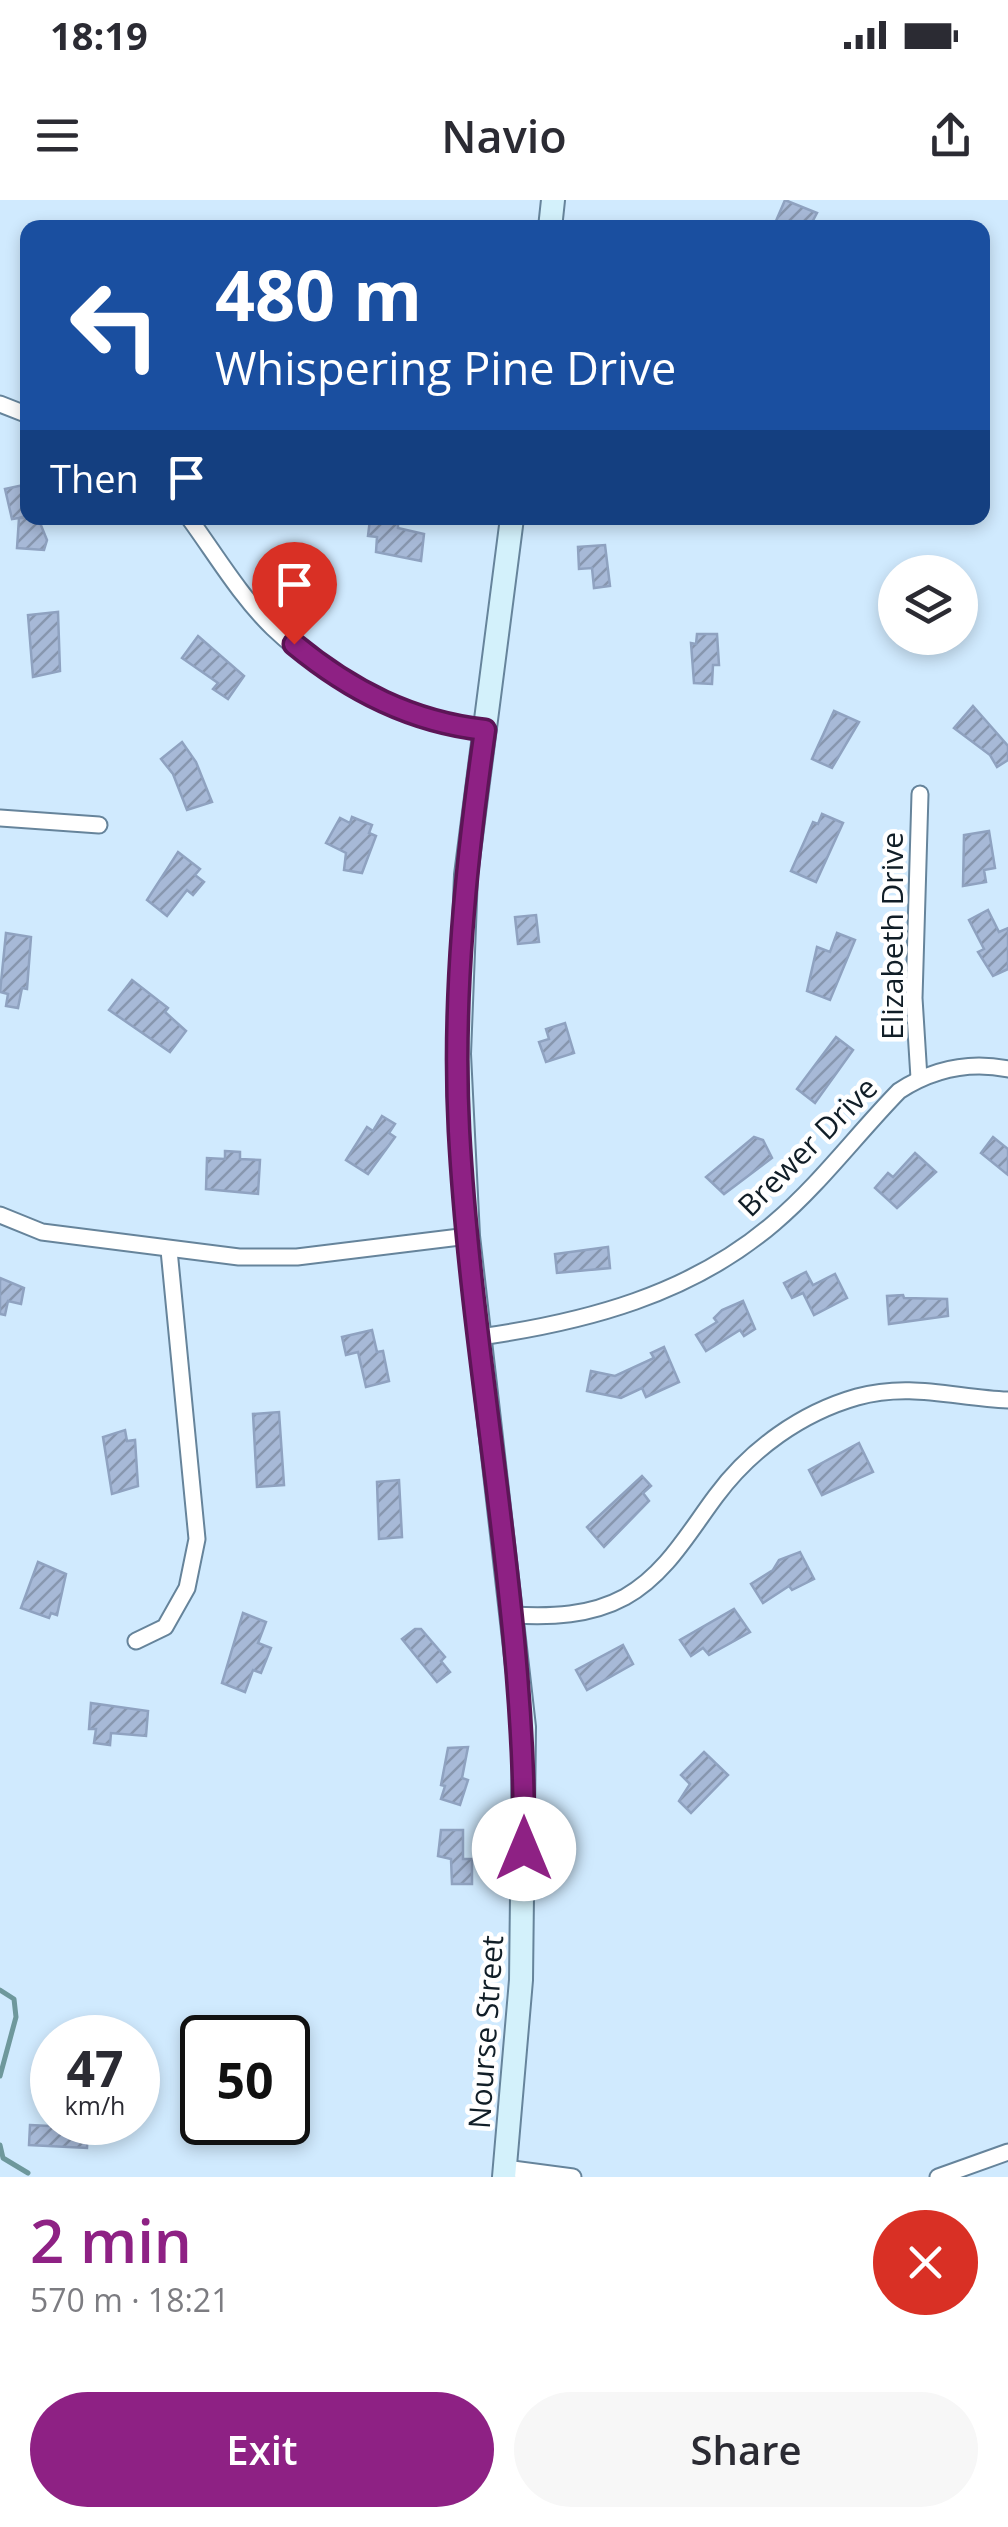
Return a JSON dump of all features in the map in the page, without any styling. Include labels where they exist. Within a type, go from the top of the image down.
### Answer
[{"type":"main road","name":"Nourse Street","points":[[504,2172],[518,2028],[524,1885],[524,1727],[459,1128],[466,875],[511,525]]},
{"type":"street","points":[[194,525],[245,596],[274,628],[313,660],[413,717],[440,726],[485,730]]},
{"type":"street","name":"Elizabeth Drive","points":[[919,1078],[914,998],[920,794]]},
{"type":"street","points":[[0,818],[99,826]]},
{"type":"street","name":"Brewer Drive","points":[[480,1337],[618,1310],[733,1252],[785,1213],[876,1114],[919,1078],[970,1066],[1008,1069]]},
{"type":"street","points":[[0,1215],[42,1232],[169,1250],[297,1258],[468,1236]]},
{"type":"street","points":[[136,1640],[164,1627],[187,1588],[197,1538],[169,1250]]},
{"type":"street","points":[[513,1615],[570,1614],[629,1595],[680,1548],[716,1496],[758,1452],[780,1433],[820,1410],[856,1397],[904,1388],[1008,1400]]},
{"type":"street","points":[[938,2177],[1008,2152]]},
{"type":"street","points":[[504,2172],[573,2177]]},
{"type":"building","points":[[785,200],[817,213],[813,220],[776,220]]},
{"type":"building","points":[[20,486],[20,517],[12,519],[5,489]]},
{"type":"building","points":[[19,518],[20,525],[41,525],[47,540],[44,550],[17,548]]},
{"type":"building","points":[[369,525],[398,525],[424,534],[421,561],[376,552],[377,537],[368,536]]},
{"type":"building","points":[[605,545],[610,586],[594,588],[592,568],[579,569],[578,547]]},
{"type":"building","points":[[58,612],[60,671],[33,677],[28,615]]},
{"type":"building","points":[[697,634],[717,634],[719,665],[713,665],[712,684],[694,683],[691,643],[696,644]]},
{"type":"building","points":[[198,636],[244,676],[228,699],[213,689],[218,683],[182,658]]},
{"type":"building","points":[[973,706],[1008,746],[1008,760],[997,767],[990,755],[954,728]]},
{"type":"building","points":[[834,711],[859,722],[832,768],[812,759]]},
{"type":"building","points":[[182,742],[196,762],[212,802],[187,810],[173,774],[161,759]]},
{"type":"building","points":[[822,814],[843,823],[816,882],[791,871],[813,822],[818,824]]},
{"type":"building","points":[[352,817],[372,825],[369,833],[376,836],[362,873],[344,870],[346,853],[326,843],[340,818],[350,823]]},
{"type":"building","points":[[989,831],[995,868],[984,870],[986,882],[963,886],[964,835]]},
{"type":"building","points":[[178,852],[200,869],[195,875],[204,882],[193,895],[187,890],[167,916],[147,900]]},
{"type":"building","points":[[988,910],[999,932],[1008,928],[1008,969],[993,976],[978,952],[984,949],[969,920]]},
{"type":"building","points":[[536,915],[539,942],[518,944],[515,917]]},
{"type":"building","points":[[6,933],[31,937],[27,989],[22,988],[18,1008],[6,1006],[8,994],[0,992]]},
{"type":"building","points":[[837,933],[855,940],[830,1000],[807,991],[817,947],[830,952]]},
{"type":"building","points":[[132,980],[168,1008],[165,1012],[186,1031],[170,1052],[109,1010]]},
{"type":"building","points":[[565,1023],[574,1053],[546,1062],[539,1042],[549,1039],[546,1029]]},
{"type":"building","points":[[836,1037],[853,1050],[815,1103],[797,1089]]},
{"type":"building","points":[[382,1116],[395,1124],[389,1133],[395,1137],[368,1174],[346,1160],[367,1127],[373,1131]]},
{"type":"building","points":[[754,1137],[763,1140],[772,1158],[724,1194],[706,1177]]},
{"type":"building","points":[[993,1137],[1008,1149],[1008,1175],[981,1153]]},
{"type":"building","points":[[225,1151],[240,1152],[240,1159],[260,1160],[258,1194],[206,1189],[207,1158],[225,1159]]},
{"type":"building","points":[[915,1153],[936,1172],[897,1208],[875,1188],[888,1173],[893,1177]]},
{"type":"building","points":[[608,1247],[610,1268],[557,1273],[555,1254]]},
{"type":"building","points":[[806,1272],[813,1285],[835,1274],[847,1298],[814,1315],[803,1293],[792,1298],[784,1283]]},
{"type":"building","points":[[0,1278],[24,1288],[21,1304],[8,1301],[5,1315],[0,1314]]},
{"type":"building","points":[[887,1296],[947,1299],[948,1316],[889,1324]]},
{"type":"building","points":[[743,1301],[755,1329],[744,1336],[740,1330],[706,1351],[696,1335],[717,1322],[714,1318],[722,1310]]},
{"type":"building","points":[[372,1330],[377,1352],[383,1351],[389,1381],[366,1387],[358,1352],[346,1355],[342,1337]]},
{"type":"building","points":[[664,1347],[679,1382],[646,1397],[642,1388],[621,1398],[587,1391],[591,1371],[615,1376],[654,1358],[651,1353]]},
{"type":"building","points":[[279,1412],[284,1485],[257,1487],[253,1414]]},
{"type":"building","points":[[125,1430],[127,1441],[135,1440],[138,1486],[112,1494],[103,1437]]},
{"type":"building","points":[[859,1443],[873,1472],[822,1495],[809,1470]]},
{"type":"building","points":[[642,1476],[651,1486],[643,1493],[649,1501],[604,1547],[587,1527]]},
{"type":"building","points":[[399,1480],[402,1537],[379,1539],[377,1482]]},
{"type":"building","points":[[800,1552],[814,1579],[792,1590],[789,1586],[763,1603],[751,1584],[773,1570],[779,1560]]},
{"type":"building","points":[[38,1562],[66,1574],[57,1615],[51,1613],[49,1618],[21,1608]]},
{"type":"building","points":[[734,1609],[750,1632],[709,1655],[703,1648],[691,1656],[680,1640]]},
{"type":"building","points":[[243,1613],[266,1622],[258,1643],[271,1648],[261,1673],[253,1670],[245,1692],[222,1683]]},
{"type":"building","points":[[421,1629],[445,1657],[441,1661],[450,1672],[437,1682],[402,1639]]},
{"type":"building","points":[[623,1645],[633,1664],[587,1690],[576,1670]]},
{"type":"building","points":[[91,1703],[148,1711],[146,1736],[111,1733],[110,1745],[94,1743],[96,1729],[89,1729]]},
{"type":"building","points":[[468,1747],[462,1778],[468,1780],[460,1805],[441,1799],[448,1748]]},
{"type":"building","points":[[704,1752],[728,1775],[691,1813],[679,1801],[690,1784],[681,1775]]},
{"type":"building","points":[[441,1830],[463,1830],[463,1859],[472,1859],[472,1884],[452,1884],[451,1859],[438,1856]]},
{"type":"building","points":[[30,2125],[30,2145],[87,2145],[87,2148],[29,2145]]},
{"type":"waterway","points":[[0,1990],[14,1999],[16,2017],[0,2076]]},
{"type":"waterway","points":[[0,2145],[3,2158],[28,2173]]},
{"type":"route","points":[[294,644],[376,699],[413,717],[440,726],[485,730],[464,908],[459,1128],[522,1706],[524,1849]]}]
